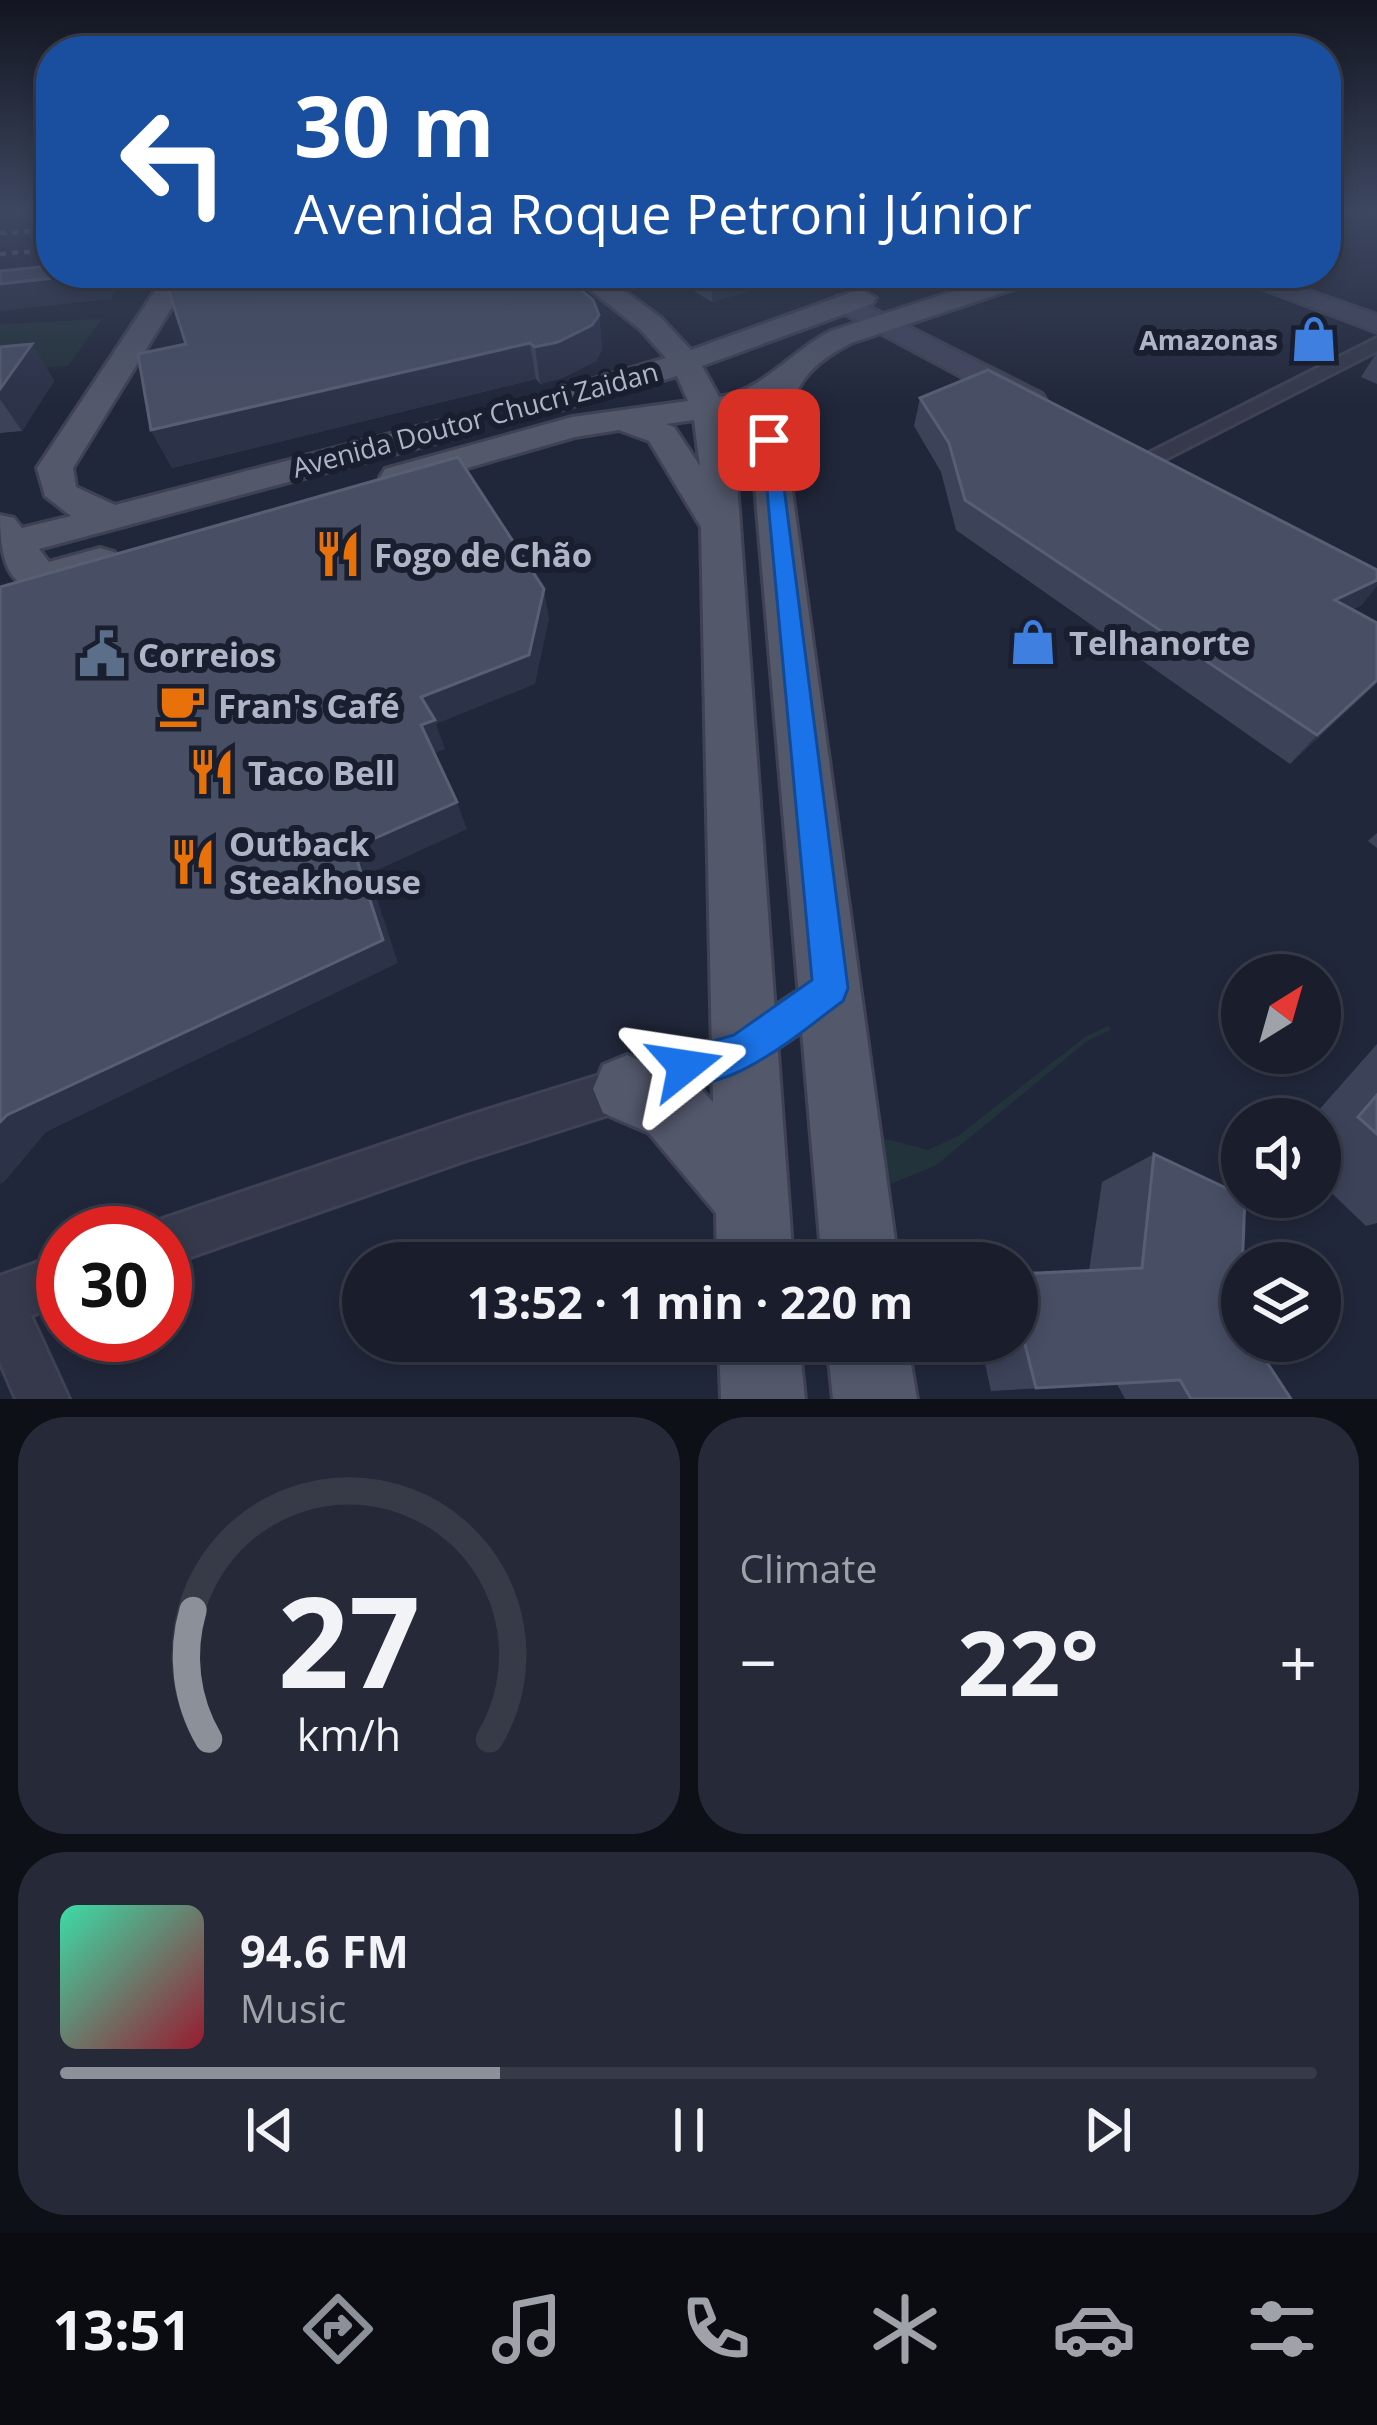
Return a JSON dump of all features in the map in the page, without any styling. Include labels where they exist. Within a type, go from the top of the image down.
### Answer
[{"type":"highway","points":[[0,287],[36,283]]},
{"type":"main road","points":[[149,288],[7,520],[20,584],[149,547]]},
{"type":"main road","points":[[110,515],[71,502],[55,487],[55,468],[167,294],[179,288]]},
{"type":"main road","points":[[612,288],[685,333],[703,325],[767,333]]},
{"type":"main road","name":"Avenida Doutor Chucri Zaidan","points":[[7,520],[110,515],[613,402],[709,411],[736,404],[790,376],[819,348],[880,322],[988,288]]},
{"type":"main road","name":"Avenida Doutor Chucri Zaidan","points":[[194,534],[613,402],[685,362],[889,290]]},
{"type":"main road","points":[[645,304],[685,362],[709,411],[717,441],[753,1231]]},
{"type":"main road","points":[[645,304],[649,345],[613,402],[662,434],[720,526]]},
{"type":"main road","points":[[709,411],[715,371],[722,359],[767,333]]},
{"type":"main road","points":[[790,376],[775,396],[769,440],[858,1242]]},
{"type":"main road","points":[[7,520],[39,518],[71,502]]},
{"type":"main road","points":[[627,1089],[673,1109],[753,1231]]},
{"type":"main road","points":[[760,1362],[763,1399]]},
{"type":"main road","points":[[870,1362],[875,1399]]},
{"type":"street","points":[[1277,288],[1377,324]]},
{"type":"street","points":[[1337,309],[1377,301]]},
{"type":"street","points":[[845,303],[1049,411]]},
{"type":"street","points":[[1135,456],[1377,344]]},
{"type":"street","points":[[1135,456],[1183,482]]},
{"type":"street","points":[[192,1233],[743,1051],[830,988]]},
{"type":"street","points":[[36,1294],[5,1313],[44,1399]]},
{"type":"shaded area","points":[[102,319],[68,366],[0,370],[0,324]]},
{"type":"shaded area","points":[[1108,1026],[1111,1030],[1087,1041],[935,1166],[890,1184],[882,1138],[928,1150],[958,1136],[1085,1037]]},
{"type":"building","points":[[0,275],[36,275],[36,280],[0,284]]},
{"type":"building","points":[[168,288],[579,288],[593,300],[599,315],[592,325],[558,342],[535,347],[530,343],[151,430],[138,354],[186,344]]},
{"type":"building","points":[[32,344],[0,389],[0,347]]},
{"type":"building","points":[[988,370],[1377,570],[1377,580],[1335,600],[1377,623],[1377,680],[1317,735],[965,500],[949,443],[920,398]]},
{"type":"building","points":[[458,457],[544,589],[529,655],[421,697],[435,720],[421,725],[457,802],[353,848],[383,940],[0,1122],[0,587]]},
{"type":"building","points":[[1377,1095],[1377,1134],[1358,1117]]},
{"type":"building","points":[[1154,1154],[1221,1186],[1221,1218],[1244,1218],[1243,1242],[1221,1242],[1221,1362],[1267,1362],[1291,1399],[1191,1399],[1180,1380],[1036,1388],[1029,1362],[1038,1362],[1038,1273],[1142,1268]]},
{"type":"place","name":"Amazonas","points":[[1314,339]]},
{"type":"place","name":"Fogo de Chão","points":[[338,554]]},
{"type":"place","name":"Telhanorte","points":[[1033,642]]},
{"type":"place","name":"Correios","points":[[102,654]]},
{"type":"place","name":"Fran's Café","points":[[182,705]]},
{"type":"place","name":"Taco Bell","points":[[212,772]]},
{"type":"place","name":"Outback Steakhouse","points":[[193,862]]},
{"type":"route","points":[[685,1066],[743,1051],[830,988],[769,440]]}]
